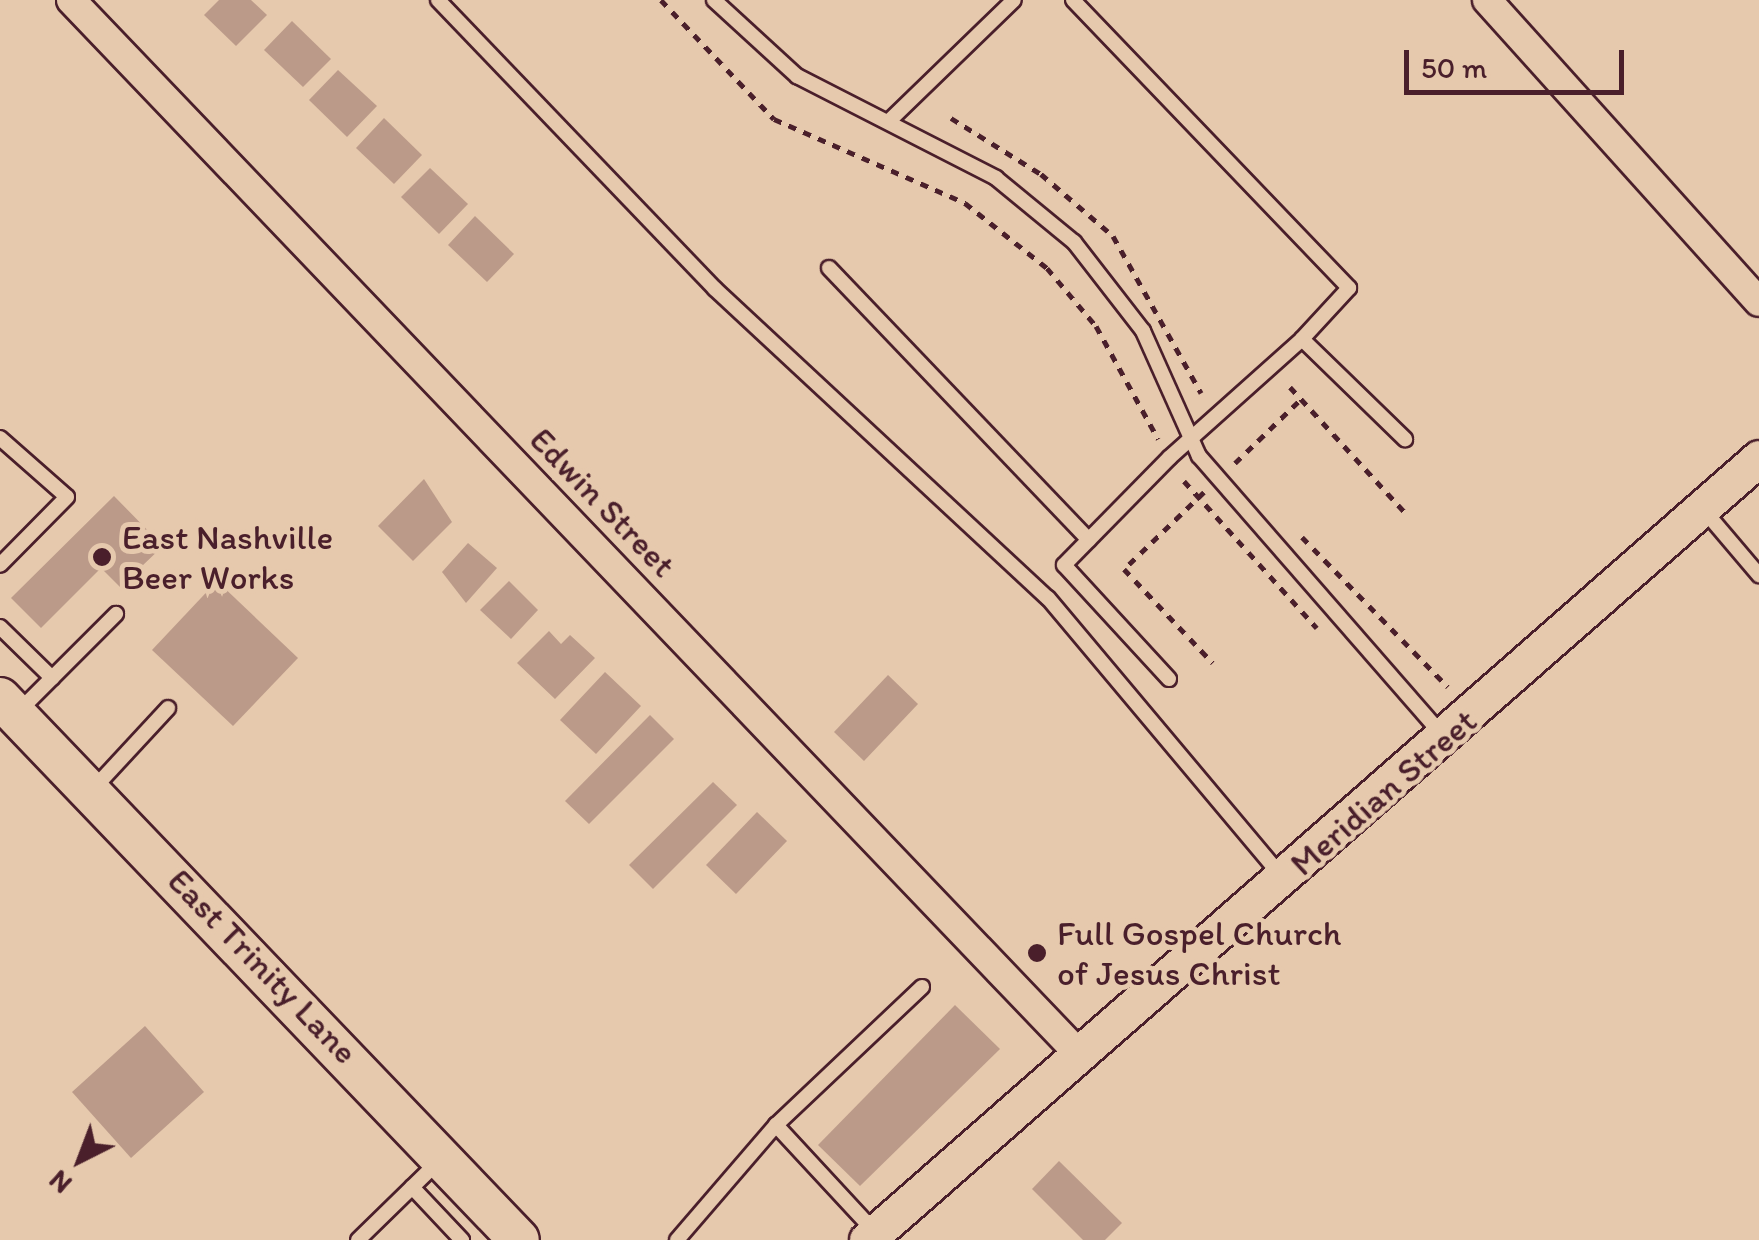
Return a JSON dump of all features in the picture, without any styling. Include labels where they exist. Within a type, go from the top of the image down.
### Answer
[{"type":"main road","name":"East Trinity Lane","points":[[5,713],[92,789],[445,1155],[518,1240]]},
{"type":"street","name":"Edwin Street","points":[[71,0],[1081,1056]]},
{"type":"street","points":[[1487,0],[1759,302]]},
{"type":"street","name":"Meridian Street","points":[[871,1236],[1759,458]]},
{"type":"lane","points":[[438,0],[715,289],[1048,598],[1284,878]]},
{"type":"lane","points":[[714,0],[796,76],[996,178],[1074,242],[1144,331],[1190,437],[1445,737]]},
{"type":"lane","points":[[888,122],[1014,0]]},
{"type":"lane","points":[[1072,0],[1350,288],[1302,339],[1190,437],[1064,565],[1169,678]]},
{"type":"lane","points":[[829,268],[1089,540]]},
{"type":"lane","points":[[1302,339],[1405,439]]},
{"type":"lane","points":[[0,438],[67,496],[0,565]]},
{"type":"lane","points":[[1702,509],[1759,575]]},
{"type":"lane","points":[[5,713],[52,678],[116,614]]},
{"type":"lane","points":[[0,628],[52,678]]},
{"type":"lane","points":[[92,789],[168,708]]},
{"type":"lane","points":[[677,1240],[776,1125],[922,987]]},
{"type":"lane","points":[[776,1125],[871,1236]]},
{"type":"lane","points":[[358,1240],[445,1155]]},
{"type":"lane","points":[[412,1187],[462,1240]]},
{"type":"path","points":[[661,0],[774,119],[966,203],[1047,268],[1096,326],[1162,446]]},
{"type":"path","points":[[1290,387],[1408,516]]},
{"type":"path","points":[[1228,454],[1236,468],[1300,399]]},
{"type":"path","points":[[1184,482],[1331,643]]},
{"type":"path","points":[[1204,492],[1124,569],[1213,663]]},
{"type":"path","points":[[1291,526],[1450,690]]},
{"type":"building","points":[[219,0],[251,0],[267,15],[236,46],[204,15]]},
{"type":"building","points":[[292,21],[331,59],[303,87],[264,50]]},
{"type":"building","points":[[338,70],[377,106],[347,137],[309,100]]},
{"type":"building","points":[[384,118],[422,155],[394,184],[356,148]]},
{"type":"building","points":[[430,168],[468,204],[439,234],[401,197]]},
{"type":"building","points":[[475,216],[514,254],[487,282],[448,245]]},
{"type":"building","points":[[424,479],[452,522],[413,561],[378,526]]},
{"type":"building","name":"East Nashville Beer Works","points":[[114,496],[163,546],[120,587],[101,568],[41,628],[11,598]]},
{"type":"building","points":[[468,543],[497,568],[466,603],[442,572]]},
{"type":"building","points":[[217,581],[298,658],[233,726],[152,650]]},
{"type":"building","points":[[509,581],[538,610],[511,639],[480,610]]},
{"type":"building","points":[[549,631],[561,644],[570,635],[595,658],[555,699],[517,663]]},
{"type":"building","points":[[605,672],[641,706],[596,754],[560,720]]},
{"type":"building","points":[[888,675],[918,704],[864,761],[834,732]]},
{"type":"building","points":[[650,715],[674,739],[589,824],[565,801]]},
{"type":"building","points":[[713,782],[737,805],[653,889],[629,865]]},
{"type":"building","points":[[757,812],[787,841],[736,894],[706,865]]},
{"type":"building","points":[[955,1005],[1000,1049],[860,1186],[818,1145]]},
{"type":"building","points":[[145,1026],[204,1092],[131,1158],[72,1092]]},
{"type":"building","points":[[1059,1161],[1122,1223],[1105,1240],[1083,1240],[1032,1189]]},
{"type":"place","name":"East Nashville Beer Works","points":[[102,557]]},
{"type":"place","name":"Full Gospel Church of Jesus Christ","points":[[1037,953]]}]
